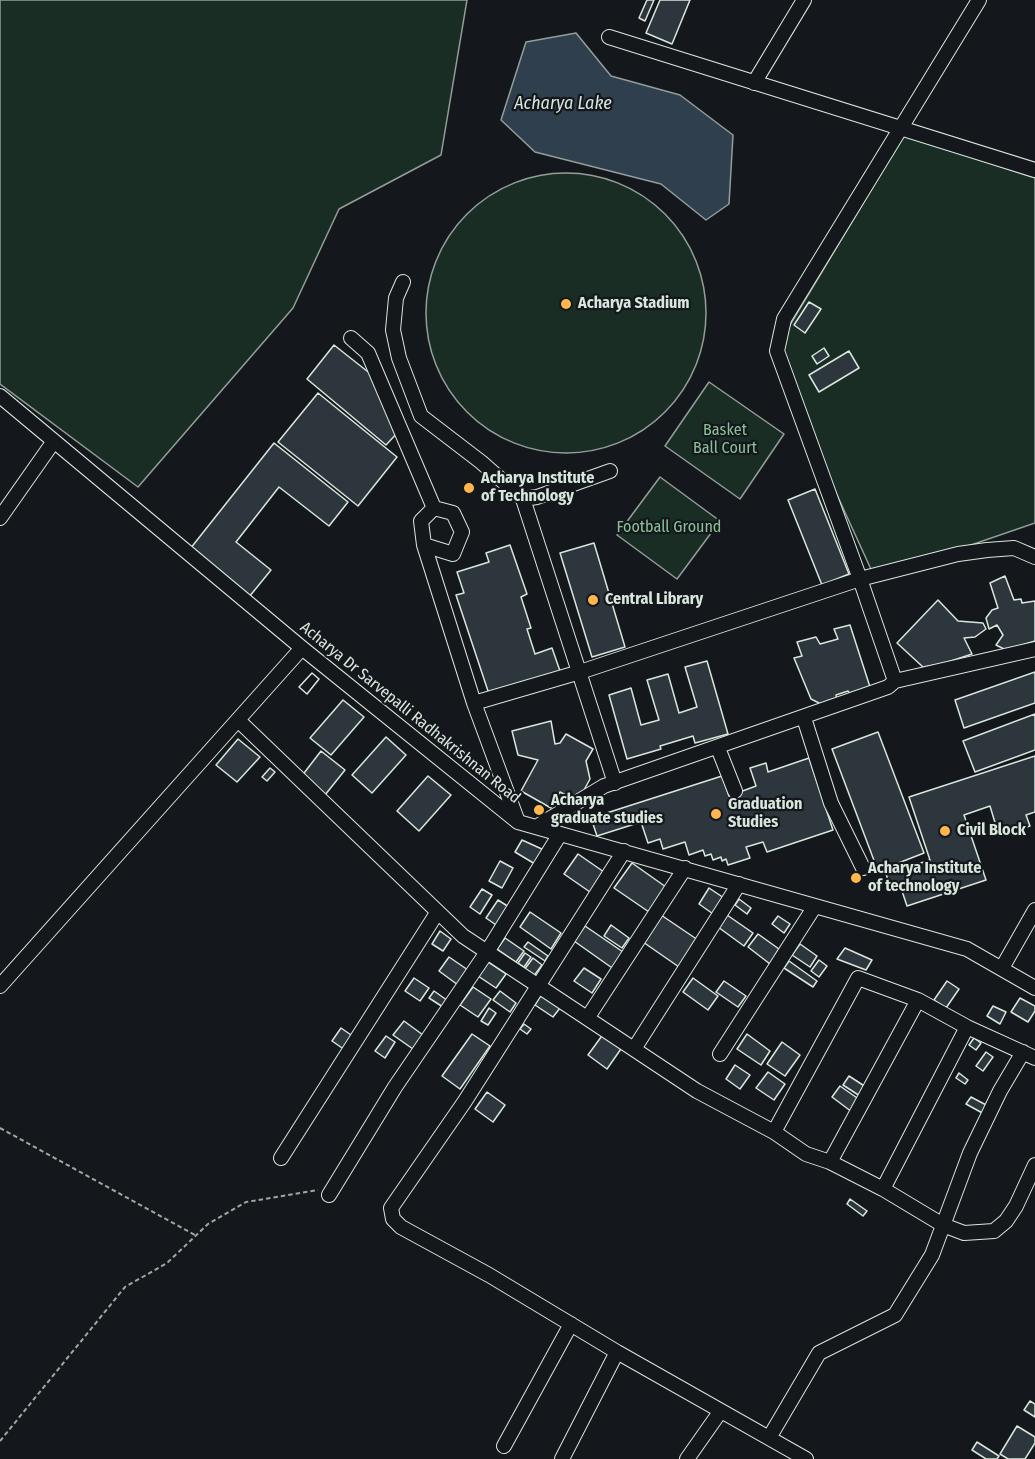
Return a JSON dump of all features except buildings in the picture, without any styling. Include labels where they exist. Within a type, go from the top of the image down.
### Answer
[{"type":"street","points":[[754,82],[804,0]]},
{"type":"street","points":[[895,681],[777,351],[784,318],[979,0]]},
{"type":"street","points":[[609,38],[1035,170]]},
{"type":"street","points":[[403,282],[396,298],[393,330],[399,358],[421,416],[481,462],[523,500],[615,783]]},
{"type":"street","points":[[351,338],[368,353],[434,508]]},
{"type":"street","name":"Acharya Dr Sarvepalli Radhakrishnan Road","points":[[0,396],[302,648],[518,822],[968,949],[1035,988]]},
{"type":"street","points":[[0,518],[54,441]]},
{"type":"street","points":[[523,500],[610,471]]},
{"type":"street","points":[[434,508],[422,521],[424,545],[474,703],[518,822]]},
{"type":"street","points":[[424,545],[453,554],[462,532],[453,513],[434,508]]},
{"type":"street","points":[[474,703],[580,672],[860,579],[958,554],[987,550],[1014,548],[1035,557]]},
{"type":"street","points":[[0,986],[302,648]]},
{"type":"street","points":[[536,827],[604,786],[804,718],[888,687],[895,681],[1035,649]]},
{"type":"street","points":[[804,718],[831,803],[863,868]]},
{"type":"street","points":[[239,721],[463,936],[697,1091],[774,1132],[806,1154],[830,1162],[883,1189],[943,1226],[964,1233],[994,1231],[1006,1221],[1016,1206],[1035,1165]]},
{"type":"street","points":[[717,748],[735,791]]},
{"type":"street","points":[[329,1195],[395,1087],[487,952],[560,834]]},
{"type":"street","points":[[624,851],[465,1101],[391,1208],[393,1219],[401,1227],[489,1275],[720,1412],[806,1459]]},
{"type":"street","points":[[588,1017],[685,868]]},
{"type":"street","points":[[634,1049],[739,884]]},
{"type":"street","points":[[720,1054],[814,906]]},
{"type":"street","points":[[1002,968],[1035,910]]},
{"type":"street","points":[[281,1158],[437,913]]},
{"type":"street","points":[[769,1438],[819,1353],[895,1315],[932,1255],[970,1154],[1000,1090],[1029,1055],[967,1027],[918,1000],[858,978],[774,1132]]},
{"type":"street","points":[[830,1162],[918,1000]]},
{"type":"street","points":[[883,1189],[967,1027]]},
{"type":"street","points":[[504,1446],[571,1324]]},
{"type":"street","points":[[562,1459],[617,1352]]},
{"type":"street","points":[[687,1459],[720,1412]]},
{"type":"path","points":[[0,1128],[195,1235]]},
{"type":"path","points":[[0,1441],[125,1287],[167,1263],[208,1224],[246,1202],[317,1190],[329,1195]]},
{"type":"green space","points":[[0,0],[467,0],[441,155],[339,209],[293,308],[138,487],[0,384]]},
{"type":"green space","points":[[904,135],[1035,178],[1035,523],[875,578],[801,416],[778,345]]},
{"type":"green space","name":"Acharya Stadium","points":[[566,173],[607,179],[644,197],[665,214],[682,235],[700,272],[706,313],[700,354],[682,391],[665,412],[644,429],[607,447],[566,453],[525,447],[488,429],[467,412],[450,391],[432,354],[426,313],[432,272],[450,235],[467,214],[488,197],[525,179]]},
{"type":"green space","name":"Basket Ball Court","points":[[709,382],[784,434],[740,499],[665,446]]},
{"type":"green space","name":"Football Ground","points":[[660,477],[720,521],[677,579],[617,535]]},
{"type":"water","name":"Acharya Lake","points":[[576,33],[611,76],[680,95],[733,135],[729,204],[706,220],[661,184],[535,152],[501,120],[526,42]]},
{"type":"place","name":"Acharya Stadium","points":[[566,304]]},
{"type":"place","name":"Acharya Institute of Technology","points":[[469,488]]},
{"type":"place","name":"Central Library","points":[[593,600]]},
{"type":"place","name":"Acharya graduate studies","points":[[539,810]]},
{"type":"place","name":"Graduation Studies","points":[[716,814]]},
{"type":"place","name":"Civil Block","points":[[945,831]]},
{"type":"place","name":"Acharya Institute of technology","points":[[856,878]]}]
